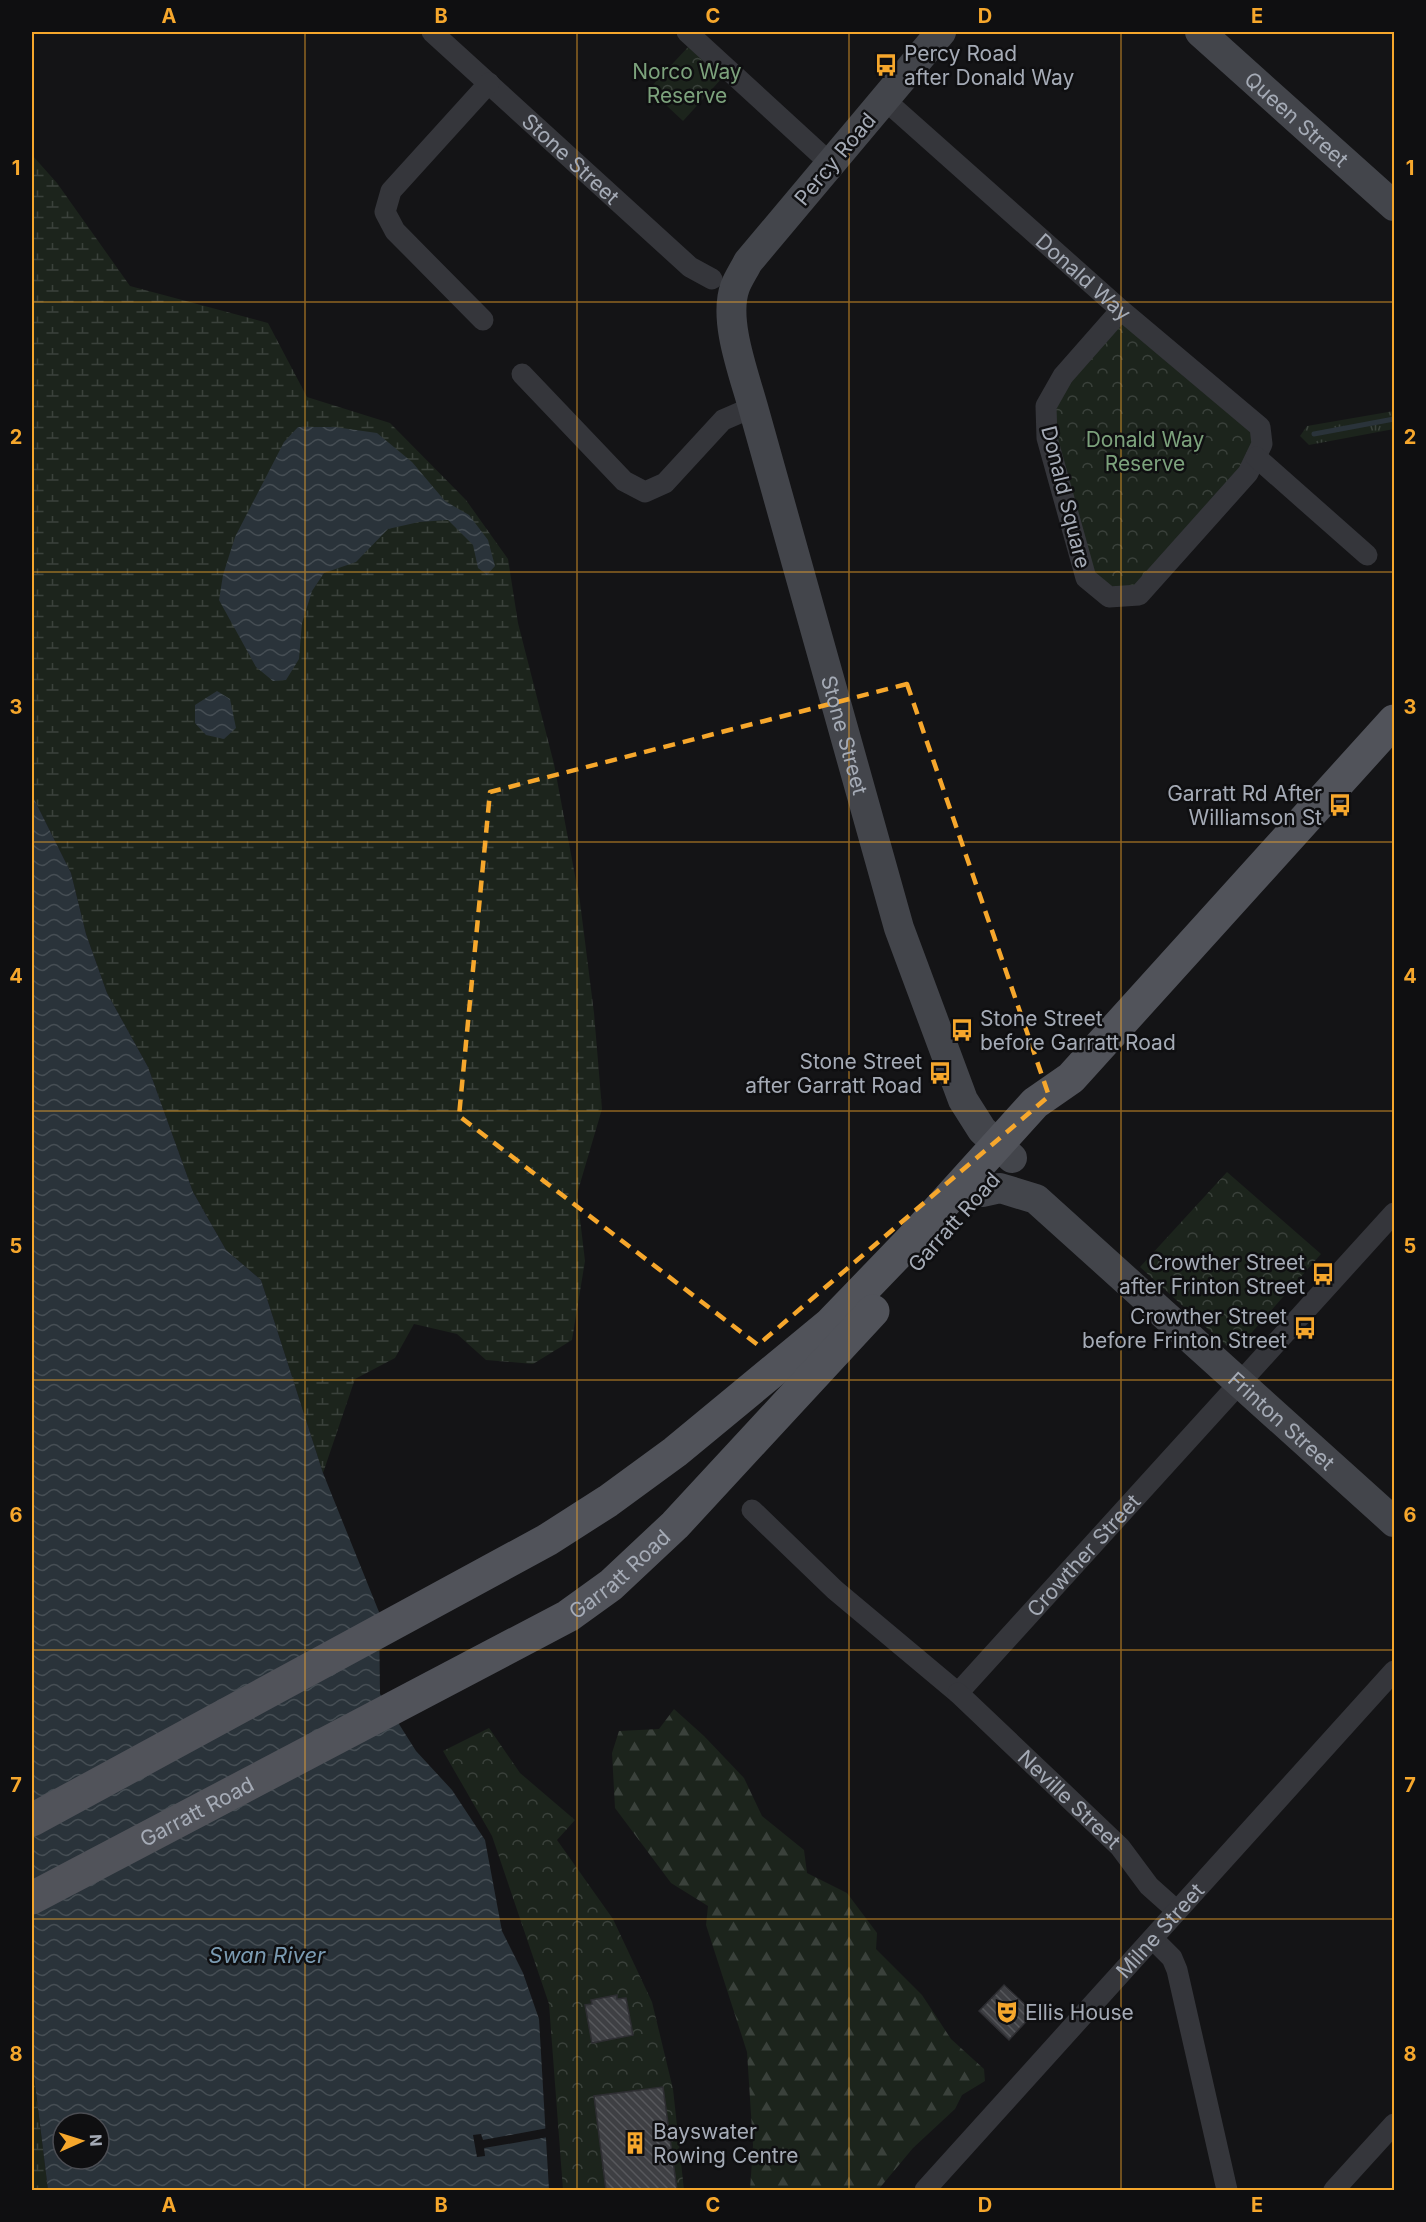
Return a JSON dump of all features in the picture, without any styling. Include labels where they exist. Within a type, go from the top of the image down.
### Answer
[{"type":"main road","name":"Garratt Road","points":[[32,1898],[568,1616],[611,1585],[675,1525],[982,1192],[1013,1148],[1035,1104],[1071,1078],[1395,721]]},
{"type":"main road","name":"Garratt Road","points":[[32,1820],[547,1540],[599,1507],[720,1417],[830,1324],[911,1240],[1013,1148]]},
{"type":"street","name":"Stone Street","points":[[432,32],[690,267],[723,284],[753,407],[899,928],[963,1100],[982,1130],[1013,1148]]},
{"type":"street","points":[[687,32],[831,164]]},
{"type":"street","name":"Percy Road","points":[[723,284],[748,262],[941,32]]},
{"type":"street","name":"Queen Street","points":[[1200,32],[1395,206]]},
{"type":"street","points":[[483,320],[395,231],[385,212],[391,191],[489,83]]},
{"type":"street","name":"Donald Way","points":[[885,100],[1121,310],[1260,427],[1262,444],[1256,458]]},
{"type":"street","name":"Donald Square","points":[[1121,310],[1063,376],[1046,406],[1047,438],[1086,578],[1109,597],[1139,595],[1248,473],[1256,458]]},
{"type":"street","points":[[522,374],[624,481],[645,492],[666,483],[723,420],[753,407]]},
{"type":"street","points":[[1256,458],[1367,555]]},
{"type":"street","name":"Frinton Street","points":[[1013,1148],[1023,1160],[1036,1199]]},
{"type":"street","name":"Frinton Street","points":[[982,1192],[1000,1188],[1036,1199],[1395,1522]]},
{"type":"street","name":"Crowther Street","points":[[958,1693],[1395,1213]]},
{"type":"street","points":[[752,1510],[835,1590],[958,1693]]},
{"type":"street","name":"Milne Street","points":[[925,2190],[1395,1671]]},
{"type":"street","name":"Neville Street","points":[[958,1693],[1120,1847],[1149,1886],[1177,1911]]},
{"type":"street","points":[[1152,1939],[1172,1958],[1177,1970],[1227,2190]]},
{"type":"street","points":[[1334,2190],[1395,2124]]},
{"type":"highlighted area","points":[[907,684],[1049,1096],[758,1345],[459,1116],[490,792]]},
{"type":"green space","name":"Norco Way Reserve","points":[[689,46],[723,77],[683,121],[649,89]]},
{"type":"green space","points":[[32,155],[57,183],[130,286],[268,323],[307,397],[390,423],[466,500],[508,559],[518,623],[554,764],[580,902],[594,1013],[602,1109],[577,1194],[585,1261],[572,1340],[533,1364],[486,1360],[457,1334],[414,1324],[395,1358],[355,1379],[323,1473],[261,1280],[226,1250],[193,1192],[148,1067],[107,993],[86,934],[71,873],[32,795]]},
{"type":"green space","name":"Donald Way Reserve","points":[[1113,308],[1260,427],[1262,444],[1139,595],[1086,578],[1047,438],[1063,376]]},
{"type":"green space","points":[[1394,411],[1394,429],[1309,445],[1300,436],[1307,426]]},
{"type":"green space","points":[[1227,1172],[1321,1254],[1238,1348],[1229,1348],[1140,1267]]},
{"type":"green space","points":[[674,1709],[704,1736],[744,1778],[762,1816],[804,1850],[807,1873],[847,1893],[877,1933],[876,1949],[922,1995],[951,2039],[984,2069],[985,2081],[962,2095],[955,2109],[913,2148],[878,2190],[750,2190],[753,2145],[747,2052],[706,1925],[708,1906],[671,1883],[615,1808],[612,1753],[619,1731],[659,1729]]},
{"type":"green space","points":[[489,1728],[520,1773],[575,1820],[557,1840],[613,1919],[652,2002],[673,2089],[684,2190],[563,2190],[549,2004],[492,1836],[443,1751]]},
{"type":"green space","points":[[32,2060],[48,2190],[32,2190]]},
{"type":"water","points":[[298,427],[335,427],[377,433],[412,462],[445,501],[469,515],[488,540],[495,566],[487,575],[478,568],[473,545],[448,520],[419,522],[388,529],[356,562],[324,573],[312,591],[302,623],[299,659],[286,680],[273,681],[256,667],[219,600],[223,575],[235,537],[284,442]]},
{"type":"water","points":[[217,691],[230,699],[236,728],[224,739],[206,735],[195,723],[195,705]]},
{"type":"water","name":"Swan River","points":[[32,795],[71,873],[86,934],[107,993],[148,1067],[193,1192],[226,1250],[261,1280],[323,1473],[379,1612],[380,1694],[416,1751],[452,1790],[485,1840],[502,1931],[523,1973],[539,2019],[549,2190],[48,2190],[32,2059]]},
{"type":"pier","points":[[548,2128],[548,2137],[484,2148],[485,2156],[477,2157],[473,2135],[481,2134],[483,2140]]},
{"type":"building","name":"Ellis House","points":[[1004,1985],[1034,2013],[1009,2040],[979,2011]]},
{"type":"building","points":[[617,1995],[617,1999],[626,1998],[633,2035],[592,2043],[585,2005],[592,2004],[591,2000]]},
{"type":"building","name":"Bayswater Rowing Centre","points":[[663,2087],[677,2190],[606,2190],[594,2096]]},
{"type":"waterway","points":[[1314,434],[1394,419]]},
{"type":"place","name":"Percy Road after Donald Way","points":[[886,65]]},
{"type":"place","name":"Garratt Rd After Williamson St","points":[[1340,805]]},
{"type":"place","name":"Stone Street before Garratt Road","points":[[962,1030]]},
{"type":"place","name":"Stone Street after Garratt Road","points":[[940,1073]]},
{"type":"place","name":"Crowther Street after Frinton Street","points":[[1323,1274]]},
{"type":"place","name":"Crowther Street before Frinton Street","points":[[1305,1328]]},
{"type":"place","name":"Ellis House","points":[[1007,2012]]},
{"type":"place","name":"Bayswater Rowing Centre","points":[[635,2143]]}]
